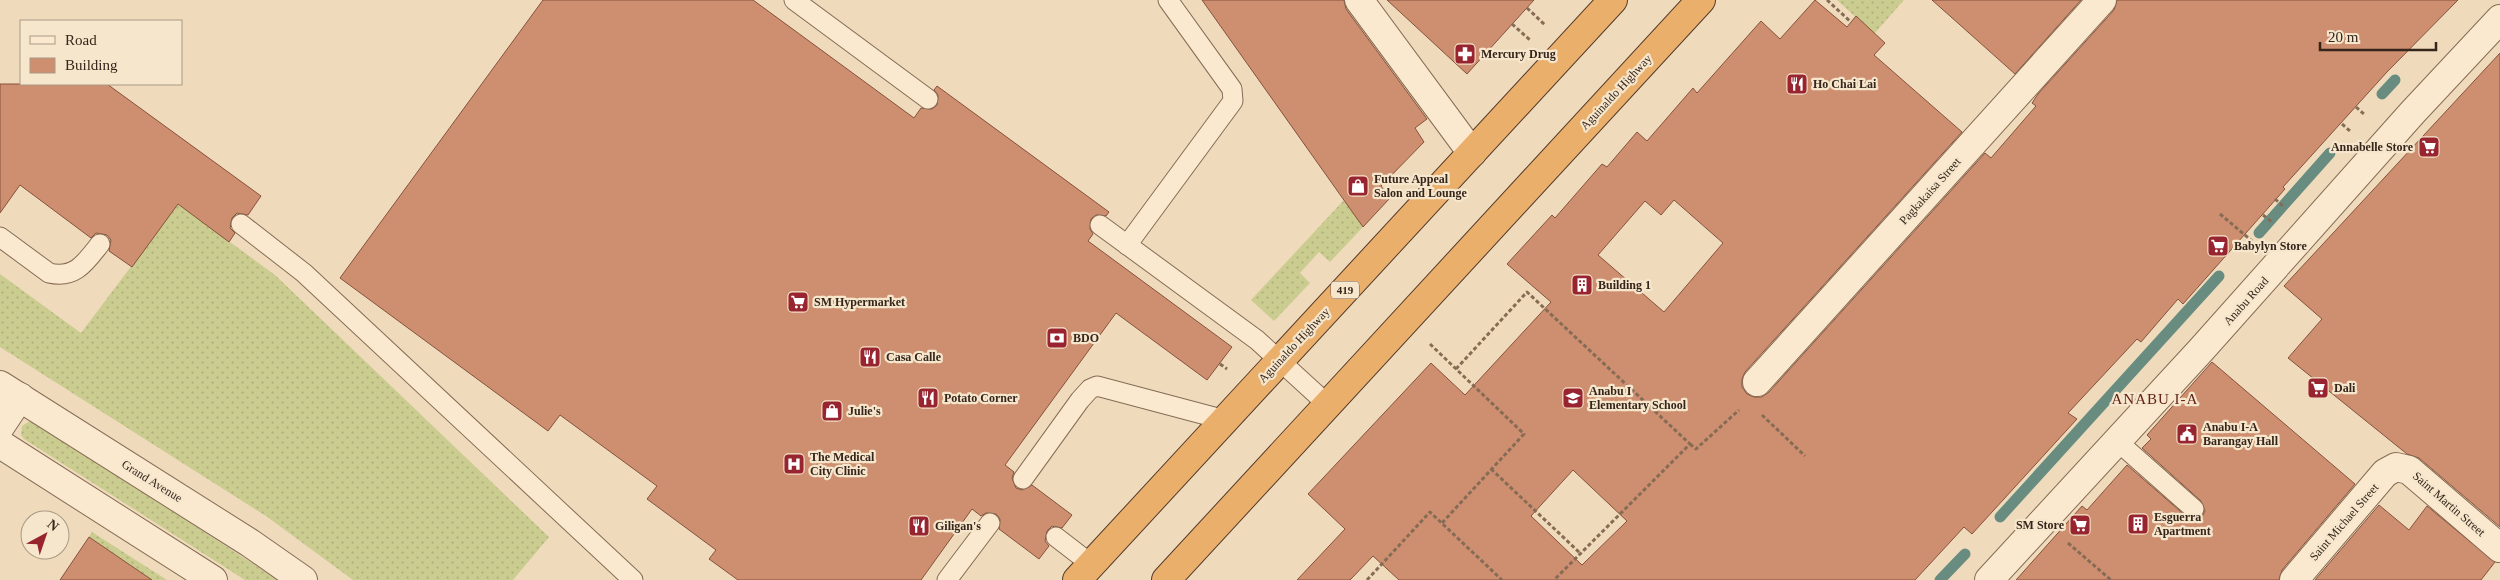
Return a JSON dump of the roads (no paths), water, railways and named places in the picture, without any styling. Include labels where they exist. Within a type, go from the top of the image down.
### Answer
[{"type":"highway","name":"Aguinaldo Highway","points":[[1084,572],[1612,0]]},
{"type":"highway","name":"Aguinaldo Highway","points":[[1166,580],[1701,0]]},
{"type":"street","points":[[1359,0],[1472,153]]},
{"type":"street","name":"Pagkakaisa Street","points":[[1756,395],[2102,0]]},
{"type":"street","name":"Anabu Road","points":[[1989,580],[2278,264],[2413,112],[2500,19]]},
{"type":"street","points":[[0,427],[10,391]]},
{"type":"street","name":"Grand Avenue","points":[[10,391],[250,543],[302,580]]},
{"type":"street","points":[[0,444],[213,580]]},
{"type":"street","name":"Saint Martin Street","points":[[2396,467],[2409,470],[2500,548]]},
{"type":"street","name":"Saint Michael Street","points":[[2294,580],[2385,473],[2396,467]]},
{"type":"lane","points":[[794,0],[928,99]]},
{"type":"lane","points":[[1127,245],[1233,101],[1232,89],[1168,0]]},
{"type":"lane","points":[[241,224],[304,273],[633,580]]},
{"type":"lane","points":[[1100,225],[1257,340],[1328,404]]},
{"type":"lane","points":[[0,237],[49,273],[58,275],[67,275],[78,270],[100,244]]},
{"type":"lane","points":[[1023,479],[1080,400],[1090,389],[1097,386],[1225,420]]},
{"type":"lane","points":[[2117,441],[2194,509]]},
{"type":"lane","points":[[947,580],[990,523]]},
{"type":"lane","points":[[1056,537],[1084,572]]},
{"type":"waterway","points":[[2382,94],[2395,80]]},
{"type":"waterway","points":[[2259,233],[2330,153]]},
{"type":"waterway","points":[[2000,517],[2219,276]]},
{"type":"waterway","points":[[1940,580],[1965,554]]},
{"type":"place","name":"Mercury Drug","points":[[1465,54]]},
{"type":"place","name":"Ho Chai Lai","points":[[1797,84]]},
{"type":"place","name":"Annabelle Store","points":[[2429,147]]},
{"type":"place","name":"Future Appeal Salon and Lounge","points":[[1358,186]]},
{"type":"place","name":"Babylyn Store","points":[[2218,246]]},
{"type":"place","name":"Building 1","points":[[1582,285]]},
{"type":"place","name":"SM Hypermarket","points":[[798,302]]},
{"type":"place","name":"BDO","points":[[1057,338]]},
{"type":"place","name":"Casa Calle","points":[[870,357]]},
{"type":"place","name":"Dali","points":[[2318,388]]},
{"type":"place","name":"Potato Corner","points":[[928,398]]},
{"type":"place","name":"Anabu I Elementary School","points":[[1573,398]]},
{"type":"place","name":"Julie's","points":[[832,411]]},
{"type":"place","name":"Anabu I-A Barangay Hall","points":[[2187,434]]},
{"type":"place","name":"The Medical City Clinic","points":[[794,464]]},
{"type":"place","name":"Esguerra Apartment","points":[[2138,524]]},
{"type":"place","name":"SM Store","points":[[2080,525]]},
{"type":"place","name":"Giligan's","points":[[919,526]]},
{"type":"district","name":"ANABU I-A","points":[[2155,399]]}]
